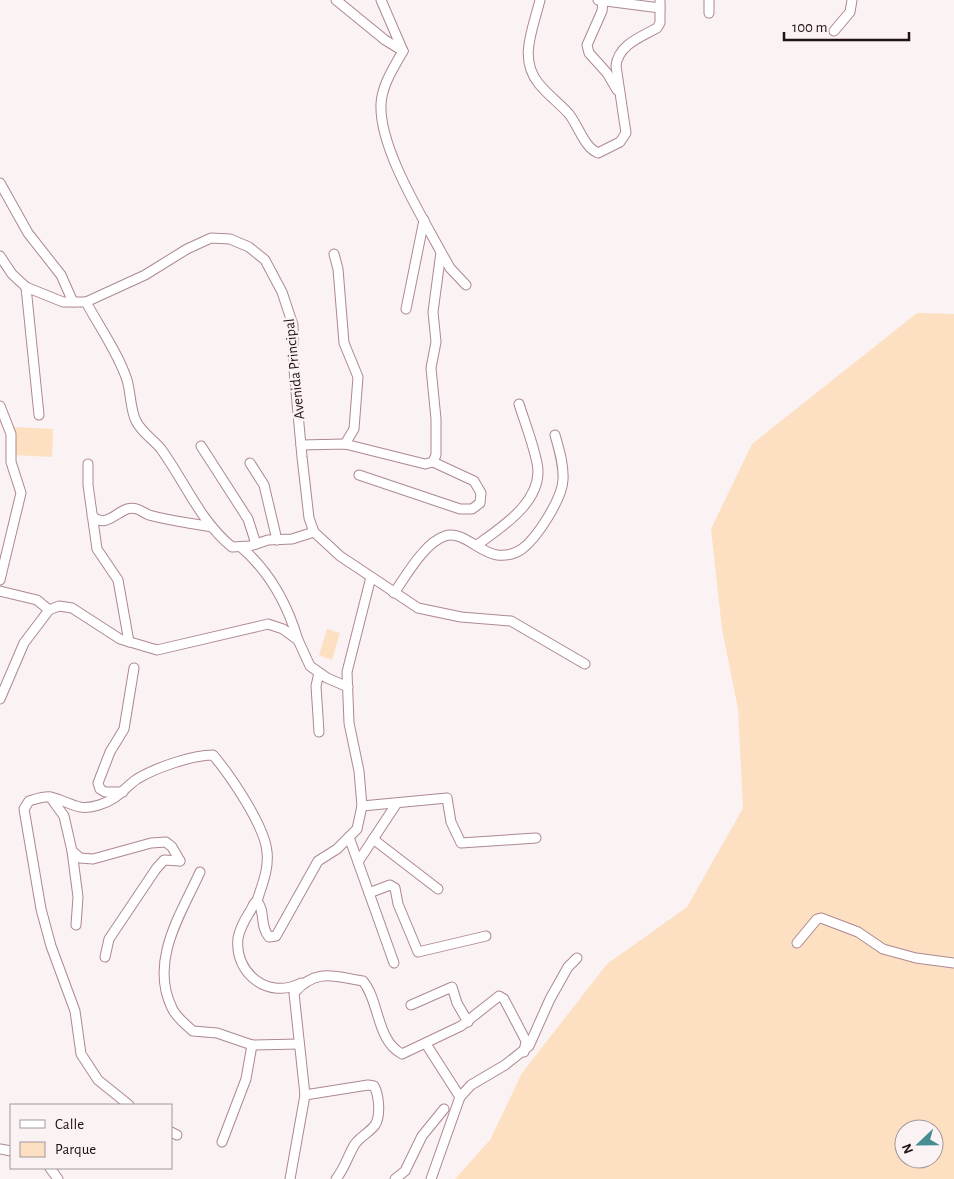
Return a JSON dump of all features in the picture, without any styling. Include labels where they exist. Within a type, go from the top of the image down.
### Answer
[{"type":"street","points":[[336,0],[385,40],[403,51]]},
{"type":"street","points":[[381,0],[403,51]]},
{"type":"street","points":[[540,0],[527,56],[529,68],[538,83],[569,114],[590,150],[598,153],[620,142],[626,133],[617,57],[623,49],[657,28],[660,24],[660,4],[598,0]]},
{"type":"street","points":[[603,0],[602,11],[587,46],[589,53],[607,74],[620,94]]},
{"type":"street","points":[[709,0],[709,13]]},
{"type":"street","points":[[834,31],[850,12],[852,0]]},
{"type":"street","points":[[403,51],[388,78],[382,104],[388,147],[440,252],[450,268],[466,285]]},
{"type":"street","points":[[0,183],[28,233],[61,275],[73,302]]},
{"type":"street","points":[[406,308],[424,220]]},
{"type":"street","name":"Avenida Principal","points":[[0,256],[12,274],[26,287],[63,302],[86,302],[145,275],[187,249],[211,238],[230,239],[249,247],[265,260],[282,292],[293,325],[294,370],[301,446],[309,518],[314,532]]},
{"type":"street","points":[[432,462],[436,455],[436,419],[431,368],[436,342],[433,312],[440,252]]},
{"type":"street","points":[[334,254],[338,269],[344,343],[358,377],[354,429],[345,444]]},
{"type":"street","points":[[26,287],[39,415]]},
{"type":"street","points":[[86,302],[117,356],[127,379],[135,418],[141,430],[159,447],[212,527],[232,547],[241,547],[268,540],[292,539],[314,532],[340,556],[418,608],[461,617],[511,621],[585,664]]},
{"type":"street","points":[[476,545],[504,525],[527,502],[535,485],[538,464],[518,404]]},
{"type":"street","points":[[0,406],[11,434],[11,462],[20,493],[0,580]]},
{"type":"street","points":[[394,592],[414,564],[439,538],[453,534],[492,554],[512,554],[524,548],[541,528],[554,505],[563,482],[555,435]]},
{"type":"street","points":[[301,446],[345,444],[425,464],[432,462],[456,472],[477,484],[481,493],[480,503],[472,509],[460,509],[359,474]]},
{"type":"street","points":[[201,446],[248,519],[256,544]]},
{"type":"street","points":[[250,463],[264,485],[278,540]]},
{"type":"street","points":[[88,464],[88,485],[97,549],[118,580],[129,642]]},
{"type":"street","points":[[92,516],[97,520],[108,521],[127,509],[135,508],[169,520],[212,527]]},
{"type":"street","points":[[241,547],[259,562],[282,598],[310,666],[348,687]]},
{"type":"street","points":[[258,901],[262,906],[264,930],[269,936],[276,936],[318,861],[337,850],[357,829],[362,806],[359,771],[349,723],[347,672],[371,577]]},
{"type":"street","points":[[0,591],[37,600],[49,610]]},
{"type":"street","points":[[0,699],[24,643],[49,610],[59,606],[72,608],[120,639],[157,650],[268,624],[284,629],[298,640]]},
{"type":"street","points":[[124,792],[105,792],[100,790],[98,783],[110,752],[124,729],[134,668]]},
{"type":"street","points":[[319,672],[316,686],[319,732]]},
{"type":"street","points":[[128,1104],[98,1080],[81,1054],[75,1011],[51,946],[41,909],[24,809],[29,800],[50,797],[78,808],[100,805],[124,792],[137,780],[174,764],[204,755],[214,755],[255,818],[263,834],[267,852],[267,871],[258,901],[254,903],[242,924],[238,938],[242,964],[251,976],[270,989],[286,989],[314,977],[331,975],[363,982],[386,1036],[394,1050],[402,1054],[468,1022],[499,996],[504,999],[526,1041],[524,1052]]},
{"type":"street","points":[[50,797],[64,816],[72,851],[78,898],[76,925]]},
{"type":"street","points":[[362,806],[447,798],[451,822],[461,843],[536,838]]},
{"type":"street","points":[[358,862],[397,803]]},
{"type":"street","points":[[349,837],[394,963]]},
{"type":"street","points":[[373,839],[438,889]]},
{"type":"street","points":[[72,851],[86,860],[151,843],[166,842],[172,847],[180,861],[164,860],[156,869],[109,939],[105,957]]},
{"type":"street","points":[[200,872],[166,946],[164,975],[172,1008],[193,1031],[217,1033],[252,1045],[299,1044]]},
{"type":"street","points":[[369,893],[390,886],[395,888],[398,904],[418,952],[486,936]]},
{"type":"street","points":[[797,943],[817,919],[821,918],[858,932],[883,949],[916,958],[954,964]]},
{"type":"street","points":[[431,1179],[460,1097],[471,1085],[524,1052],[529,1046],[540,1018],[564,974],[577,958]]},
{"type":"street","points":[[290,1179],[305,1095],[294,993],[304,981]]},
{"type":"street","points":[[411,1005],[452,988],[457,1003],[468,1022]]},
{"type":"street","points":[[426,1044],[460,1097]]},
{"type":"street","points":[[222,1142],[246,1079],[252,1045]]},
{"type":"street","points":[[305,1095],[368,1085],[374,1086],[377,1092],[378,1118],[376,1124],[354,1146],[343,1171],[336,1179]]},
{"type":"street","points":[[395,1179],[405,1171],[422,1136],[444,1109]]},
{"type":"green space","points":[[917,313],[954,314],[954,1179],[455,1179],[490,1140],[522,1073],[607,964],[687,907],[743,808],[738,709],[722,629],[711,529],[752,444]]},
{"type":"green space","points":[[14,427],[53,429],[52,457],[12,455]]},
{"type":"green space","points":[[327,629],[340,633],[332,660],[319,655]]}]
